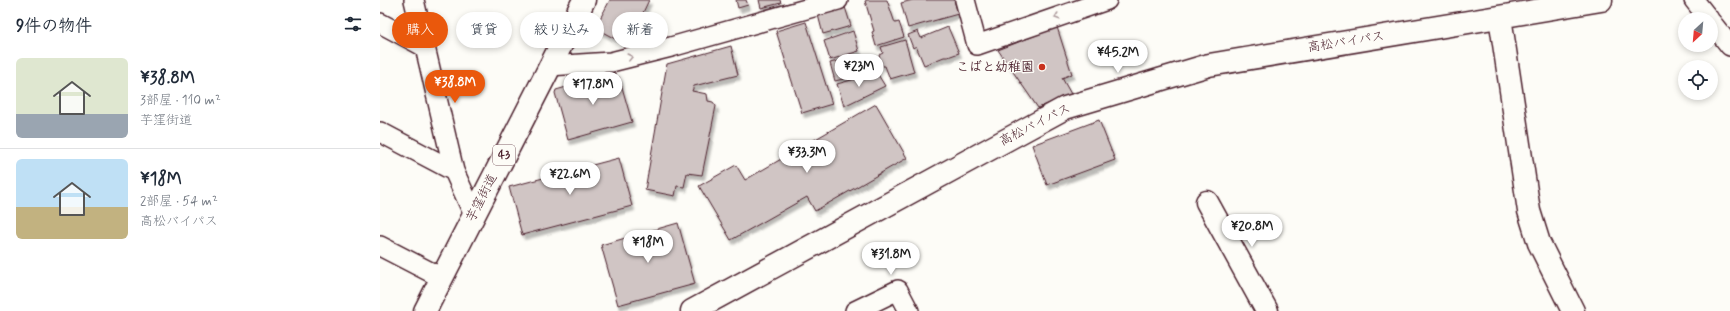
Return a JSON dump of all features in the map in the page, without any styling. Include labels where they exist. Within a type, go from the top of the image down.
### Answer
[{"type":"street","points":[[414,0],[417,12]]},
{"type":"street","name":"芋窪街道","points":[[425,311],[584,0]]},
{"type":"street","points":[[550,66],[611,62],[792,6],[838,0]]},
{"type":"street","points":[[964,0],[977,45],[1107,0]]},
{"type":"street","name":"高松バイパス","points":[[692,311],[1065,108],[1209,65],[1601,0]]},
{"type":"street","points":[[1694,0],[1703,12]]},
{"type":"street","points":[[1500,17],[1529,211],[1539,243],[1573,311]]},
{"type":"street","points":[[380,23],[392,29]]},
{"type":"street","points":[[1718,31],[1730,46]]},
{"type":"street","points":[[426,48],[454,171],[474,215]]},
{"type":"street","points":[[380,132],[454,171]]},
{"type":"street","points":[[1207,202],[1268,311]]},
{"type":"street","points":[[380,246],[442,278]]},
{"type":"street","points":[[855,311],[898,290],[910,311]]},
{"type":"building","points":[[610,0],[649,0],[643,12],[612,12],[612,37],[604,33],[604,12]]},
{"type":"building","points":[[736,0],[746,0],[748,5],[738,8]]},
{"type":"building","points":[[759,0],[780,0],[781,3],[761,8]]},
{"type":"building","points":[[887,0],[895,23],[899,22],[904,37],[876,46],[872,32],[874,31],[865,1]]},
{"type":"building","points":[[913,0],[954,0],[958,14],[908,28],[901,3]]},
{"type":"building","points":[[845,7],[851,26],[823,34],[818,15]]},
{"type":"building","points":[[806,22],[832,104],[802,113],[776,31]]},
{"type":"building","points":[[948,27],[959,53],[924,65],[916,46],[913,48],[908,35],[918,31],[921,38]]},
{"type":"building","points":[[1057,27],[1072,74],[1062,78],[1071,94],[1038,108],[998,50]]},
{"type":"building","points":[[853,31],[859,51],[830,60],[824,41]]},
{"type":"building","points":[[905,40],[914,72],[890,79],[885,66],[882,66],[879,55],[883,53],[881,47]]},
{"type":"building","points":[[731,46],[738,75],[694,86],[692,91],[707,94],[708,101],[713,102],[716,106],[702,175],[687,173],[684,187],[677,186],[675,196],[645,190],[667,64]]},
{"type":"building","points":[[862,55],[863,60],[871,58],[875,71],[835,81],[830,63]]},
{"type":"building","points":[[615,73],[617,78],[619,77],[632,122],[568,140],[555,93],[556,90]]},
{"type":"building","points":[[877,73],[885,86],[844,106],[837,84]]},
{"type":"building","points":[[876,104],[907,158],[815,211],[807,197],[731,240],[699,186],[736,165],[745,180]]},
{"type":"building","points":[[1099,120],[1115,160],[1047,185],[1032,145]]},
{"type":"building","points":[[619,158],[632,206],[522,235],[509,187]]},
{"type":"building","points":[[678,223],[695,284],[618,305],[601,245]]},
{"type":"place","name":"こばと幼稚園","points":[[1042,67]]}]
